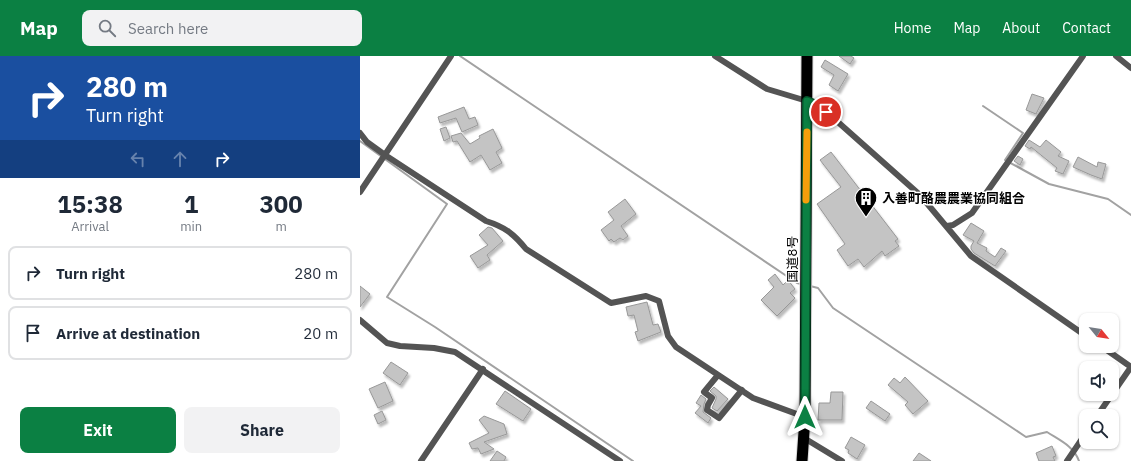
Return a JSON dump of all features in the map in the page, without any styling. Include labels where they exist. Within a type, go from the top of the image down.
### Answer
[{"type":"highway","name":"国道8号","points":[[802,461],[805,417],[807,56]]},
{"type":"street","points":[[360,192],[451,56]]},
{"type":"street","points":[[716,56],[767,89],[807,101],[821,107],[920,194],[948,226],[971,256],[1079,331]]},
{"type":"street","points":[[948,226],[953,225],[972,212],[1083,56]]},
{"type":"street","points":[[1116,56],[1131,68]]},
{"type":"street","points":[[360,133],[367,142],[385,155],[486,221],[501,226],[516,237],[526,249],[611,303],[646,296],[659,302],[668,336],[676,347],[754,398],[805,417]]},
{"type":"street","points":[[360,320],[387,343],[400,346],[434,348],[455,352],[483,369],[620,461]]},
{"type":"street","points":[[1102,409],[1131,367],[1111,353]]},
{"type":"street","points":[[421,461],[483,369]]},
{"type":"street","points":[[718,375],[704,392],[712,398],[708,404],[707,410],[719,418],[742,390]]},
{"type":"street","points":[[804,438],[842,461]]},
{"type":"street","points":[[1067,461],[1079,443]]},
{"type":"building","points":[[839,56],[851,56],[854,58],[850,64]]},
{"type":"building","points":[[825,60],[848,74],[838,91],[829,85],[834,75],[821,67]]},
{"type":"building","points":[[1032,94],[1044,98],[1036,114],[1026,110]]},
{"type":"building","points":[[464,107],[469,119],[475,117],[478,125],[462,132],[456,118],[440,123],[438,117]]},
{"type":"building","points":[[446,127],[450,138],[444,141],[440,129]]},
{"type":"building","points":[[493,129],[502,148],[496,152],[502,163],[490,170],[481,155],[470,162],[457,141],[453,142],[451,136],[461,133],[470,144],[480,138],[479,136]]},
{"type":"building","points":[[1029,140],[1040,147],[1046,140],[1061,152],[1058,156],[1069,161],[1063,174],[1055,171],[1057,168],[1031,147],[1030,149],[1025,146]]},
{"type":"building","points":[[831,152],[898,239],[895,241],[899,246],[885,256],[882,251],[864,267],[858,259],[848,266],[837,250],[845,244],[817,204],[841,187],[820,160]]},
{"type":"building","points":[[1018,156],[1023,159],[1020,165],[1014,161]]},
{"type":"building","points":[[1078,157],[1097,167],[1098,162],[1106,164],[1102,179],[1073,167]]},
{"type":"building","points":[[625,199],[636,214],[621,226],[628,236],[623,240],[620,238],[614,242],[611,239],[609,241],[601,230],[614,220],[608,212]]},
{"type":"building","points":[[971,223],[984,231],[977,243],[987,248],[986,251],[995,257],[1001,248],[1006,251],[995,266],[974,253],[971,246],[974,241],[963,235]]},
{"type":"building","points":[[488,227],[492,228],[503,241],[487,255],[490,260],[478,268],[470,256],[488,245],[479,235]]},
{"type":"building","points":[[775,274],[783,285],[788,280],[795,289],[790,293],[795,298],[777,316],[761,300],[774,287],[768,280]]},
{"type":"building","points":[[360,286],[370,294],[360,307]]},
{"type":"building","points":[[647,302],[653,325],[658,324],[661,332],[638,341],[635,332],[638,331],[634,315],[628,316],[626,307]]},
{"type":"building","points":[[391,362],[408,373],[400,385],[383,373]]},
{"type":"building","points":[[905,377],[928,401],[913,414],[905,405],[908,402],[888,385],[894,378],[900,383]]},
{"type":"building","points":[[385,382],[393,401],[378,408],[369,389]]},
{"type":"building","points":[[714,387],[728,399],[717,411],[712,408],[716,396],[710,391]]},
{"type":"building","points":[[505,391],[531,409],[523,421],[496,404]]},
{"type":"building","points":[[831,392],[843,392],[842,420],[818,420],[819,403],[830,403]]},
{"type":"building","points":[[701,395],[706,399],[703,412],[711,418],[708,423],[695,413],[701,406],[696,403]]},
{"type":"building","points":[[871,401],[890,414],[885,421],[866,408]]},
{"type":"building","points":[[382,411],[386,420],[378,424],[374,415]]},
{"type":"building","points":[[484,416],[504,424],[507,434],[484,442],[494,449],[481,454],[478,448],[472,449],[469,443],[489,433],[479,420]]},
{"type":"building","points":[[851,437],[865,445],[857,459],[848,453],[849,450],[845,448]]},
{"type":"building","points":[[1052,446],[1056,456],[1053,457],[1055,461],[1039,461],[1036,453]]},
{"type":"building","points":[[497,451],[506,457],[504,461],[490,461]]},
{"type":"building","points":[[919,453],[931,461],[913,461]]},
{"type":"waterway","points":[[460,56],[797,283],[801,284]]},
{"type":"waterway","points":[[983,106],[1023,133],[1005,160],[1049,184],[1108,199],[1131,215]]},
{"type":"waterway","points":[[360,141],[447,204],[387,297],[435,327],[633,461]]},
{"type":"waterway","points":[[810,286],[818,288],[833,308],[1026,437],[1047,432],[1070,447],[1074,451],[1079,461]]},
{"type":"slow traffic","points":[[806,200],[807,132]]},
{"type":"place","name":"入善町酪農農業協同組合","points":[[866,218]]},
{"type":"route","points":[[805,417],[807,101],[821,107],[826,112]]}]
